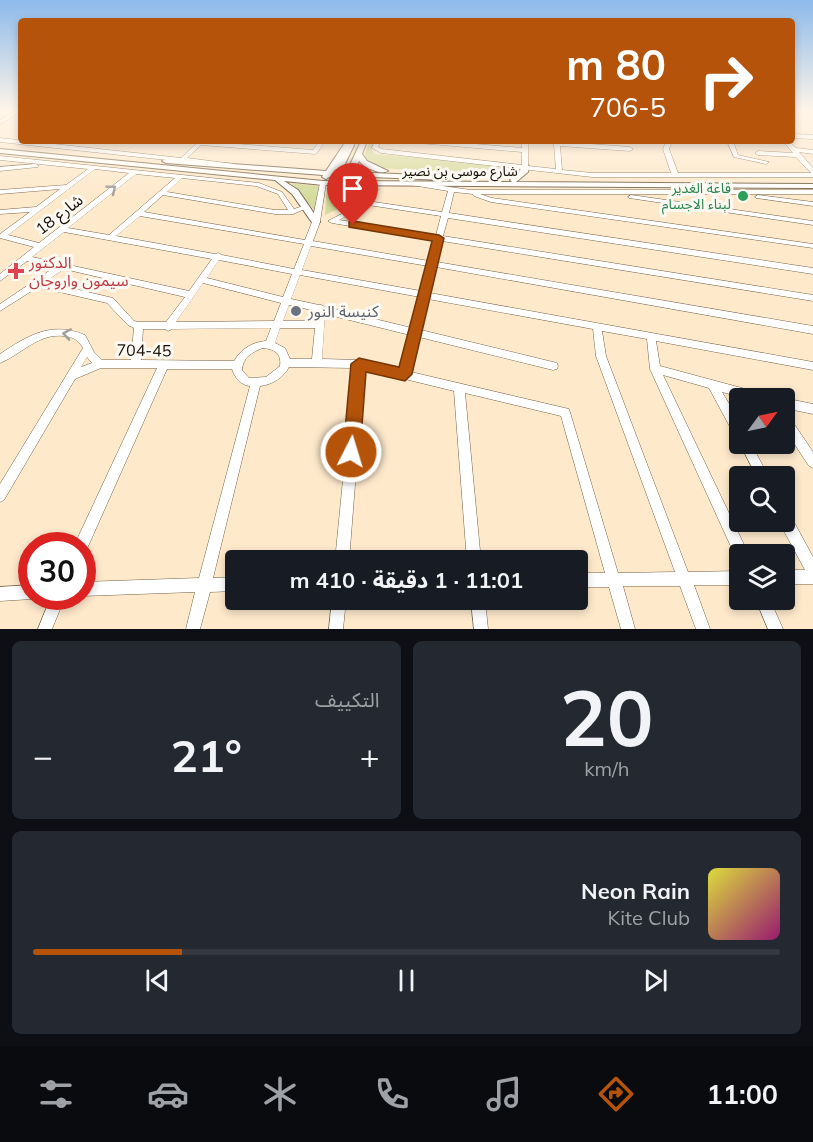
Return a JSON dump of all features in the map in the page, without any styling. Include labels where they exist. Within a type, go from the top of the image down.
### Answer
[{"type":"main road","points":[[322,194],[337,157],[348,144]]},
{"type":"main road","points":[[341,176],[350,144]]},
{"type":"main road","points":[[212,173],[327,179],[341,176],[353,166],[363,144]]},
{"type":"main road","name":"شارع موسى بن نصير","points":[[0,145],[294,170],[327,179],[360,184],[813,186]]},
{"type":"main road","name":"شارع موسى بن نصير","points":[[0,151],[269,178],[327,179]]},
{"type":"main road","points":[[358,154],[364,163],[378,170],[456,178]]},
{"type":"main road","points":[[294,170],[322,164],[337,157]]},
{"type":"main road","points":[[154,174],[175,169]]},
{"type":"main road","points":[[514,180],[525,169],[538,180]]},
{"type":"main road","points":[[341,176],[360,184]]},
{"type":"main road","name":"شارع موسى بن نصير","points":[[341,176],[514,180],[813,176]]},
{"type":"main road","points":[[269,178],[289,186],[316,222]]},
{"type":"street","points":[[0,140],[18,141]]},
{"type":"street","points":[[62,144],[243,167]]},
{"type":"street","points":[[76,147],[80,144]]},
{"type":"street","points":[[183,159],[199,144]]},
{"type":"street","points":[[224,144],[315,152],[320,144]]},
{"type":"street","points":[[377,144],[375,148],[381,151],[592,175],[778,177]]},
{"type":"street","points":[[454,144],[525,150]]},
{"type":"street","points":[[525,144],[525,169]]},
{"type":"street","points":[[555,144],[559,171]]},
{"type":"street","points":[[576,144],[630,149]]},
{"type":"street","points":[[668,144],[666,149],[675,175]]},
{"type":"street","points":[[731,144],[736,156],[766,162]]},
{"type":"street","points":[[788,144],[813,176]]},
{"type":"street","points":[[753,147],[778,177]]},
{"type":"street","points":[[758,153],[813,152]]},
{"type":"street","points":[[0,158],[268,187],[280,193],[293,212]]},
{"type":"street","points":[[0,169],[60,164]]},
{"type":"street","points":[[1,236],[94,167]]},
{"type":"street","name":"شارع 18","points":[[0,278],[134,172]]},
{"type":"street","points":[[111,237],[180,177]]},
{"type":"street","points":[[414,184],[471,192],[813,192]]},
{"type":"street","points":[[0,192],[68,187]]},
{"type":"street","points":[[405,374],[451,191]]},
{"type":"street","points":[[471,192],[491,200],[813,246]]},
{"type":"street","points":[[599,192],[813,223]]},
{"type":"street","points":[[725,192],[812,206]]},
{"type":"street","points":[[802,192],[812,206]]},
{"type":"street","points":[[161,193],[275,212],[293,212],[306,207]]},
{"type":"street","points":[[269,345],[316,222],[322,194]]},
{"type":"street","points":[[813,271],[367,203],[332,221],[813,298]]},
{"type":"street","points":[[0,212],[38,209]]},
{"type":"street","points":[[137,213],[813,330]]},
{"type":"street","points":[[62,229],[813,366]]},
{"type":"street","points":[[1,236],[41,246]]},
{"type":"street","points":[[168,327],[218,256]]},
{"type":"street","points":[[26,258],[191,295]]},
{"type":"street","points":[[0,308],[63,266]]},
{"type":"street","points":[[0,268],[12,268]]},
{"type":"street","points":[[201,280],[553,366]]},
{"type":"street","points":[[39,284],[110,300],[131,323],[140,326],[319,324]]},
{"type":"street","points":[[317,363],[321,308]]},
{"type":"street","points":[[136,365],[140,326]]},
{"type":"street","points":[[597,327],[601,356],[703,629]]},
{"type":"street","name":"704-45","points":[[3,356],[27,341],[59,332],[82,338],[87,349],[100,364],[237,365]]},
{"type":"street","points":[[651,337],[655,369],[737,544]]},
{"type":"street","points":[[269,345],[283,351],[286,363],[274,378],[256,383],[242,379],[237,365],[246,351],[254,346],[269,345]]},
{"type":"street","points":[[0,495],[87,349]]},
{"type":"street","points":[[0,364],[3,356]]},
{"type":"street","points":[[286,363],[359,364],[565,412],[628,629]]},
{"type":"street","points":[[70,378],[88,367],[100,364]]},
{"type":"street","points":[[343,550],[359,364]]},
{"type":"street","points":[[87,532],[164,365]]},
{"type":"street","points":[[655,369],[729,391]]},
{"type":"street","points":[[192,629],[256,383]]},
{"type":"street","points":[[459,387],[473,550]]},
{"type":"street","points":[[714,387],[729,414]]},
{"type":"street","points":[[795,405],[813,409]]},
{"type":"street","points":[[795,435],[813,462]]},
{"type":"street","points":[[792,532],[813,571]]},
{"type":"street","points":[[795,577],[813,577]]},
{"type":"street","points":[[588,580],[729,578]]},
{"type":"street","points":[[96,589],[225,584]]},
{"type":"street","points":[[0,594],[18,593]]},
{"type":"street","points":[[45,629],[53,610]]},
{"type":"street","points":[[336,629],[338,610]]},
{"type":"street","points":[[479,610],[481,629]]},
{"type":"street","points":[[767,610],[776,629]]},
{"type":"green space","points":[[369,144],[374,144],[371,150],[375,154],[510,166],[520,170],[504,176],[380,168],[364,157]]},
{"type":"green space","points":[[291,183],[319,186],[315,211]]},
{"type":"green space","points":[[331,188],[381,189],[325,215],[326,195]]},
{"type":"place","name":"قاعة الغدير لبناء الاجسام","points":[[743,196]]},
{"type":"place","name":"الدكتور سيمون واروجان","points":[[16,271]]},
{"type":"place","name":"كنيسة النور","points":[[296,311]]},
{"type":"route","points":[[351,452],[359,364],[405,374],[439,238],[353,225]]}]
